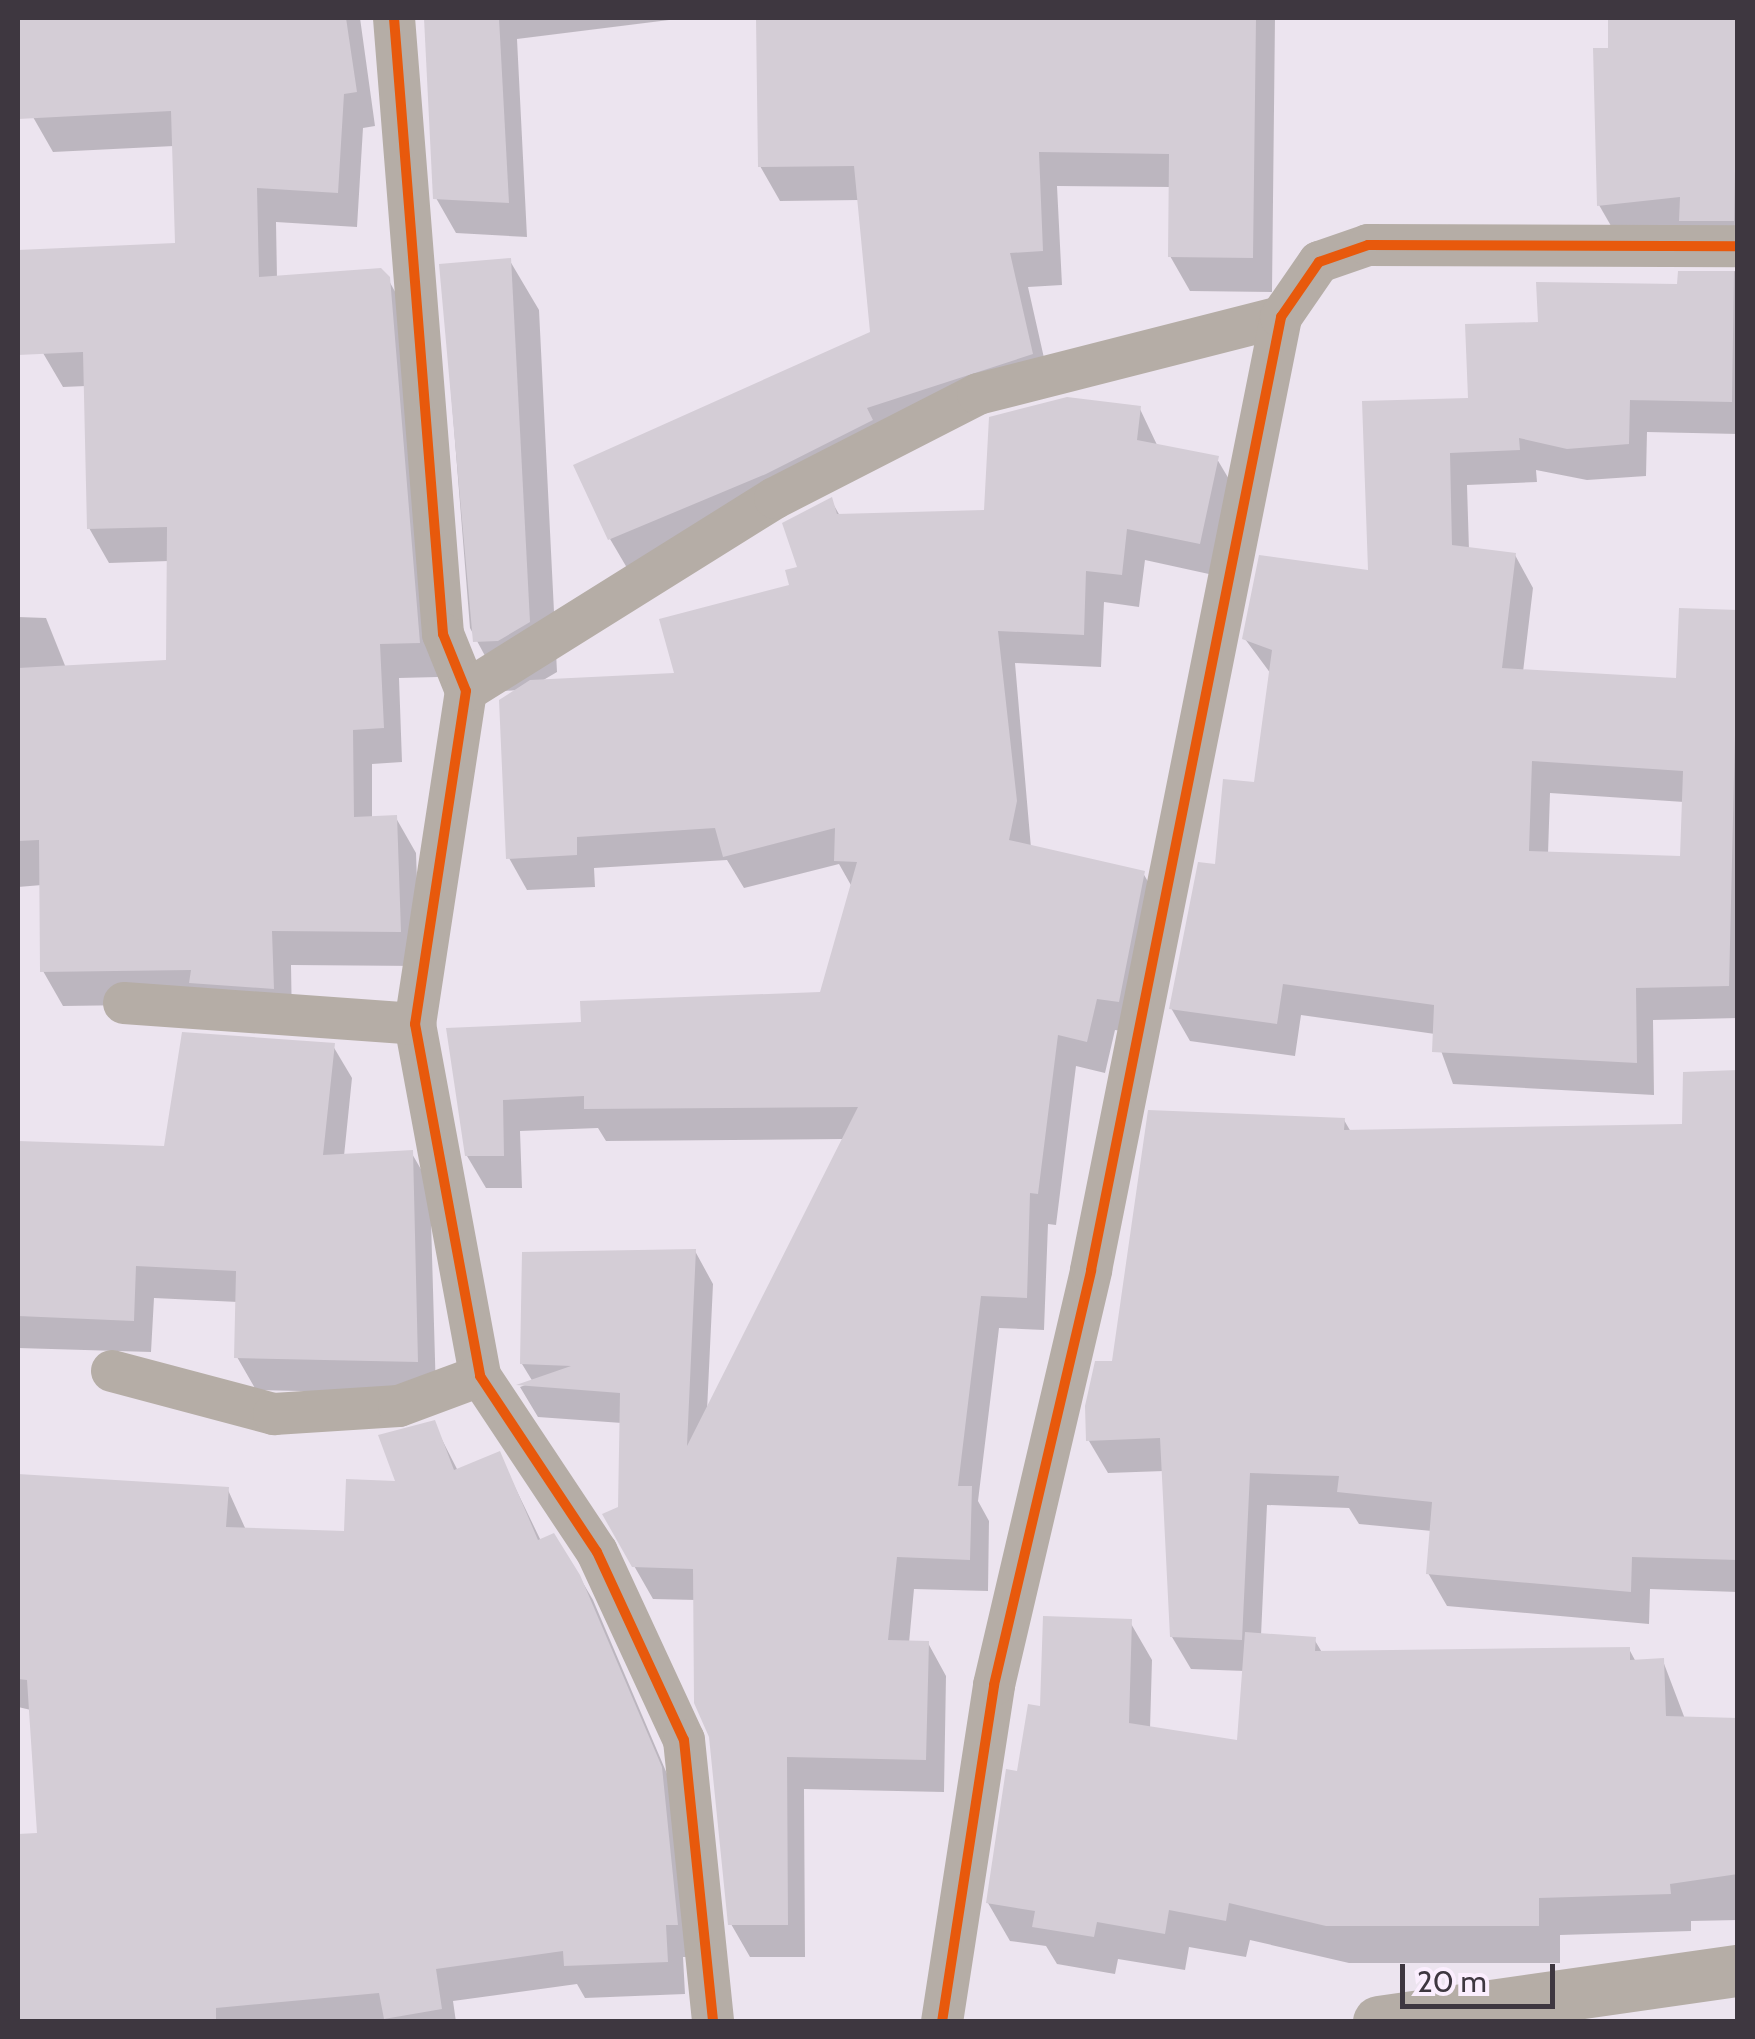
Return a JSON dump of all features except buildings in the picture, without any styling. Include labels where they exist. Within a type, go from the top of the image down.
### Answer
[{"type":"street","points":[[394,18],[442,634],[466,691],[415,1024],[480,1376],[597,1552],[684,1740],[713,2022]]},
{"type":"street","points":[[942,2022],[994,1685],[1090,1270],[1282,317],[1319,262],[1368,245],[1738,246]]},
{"type":"street","points":[[466,691],[775,498],[978,394],[1282,317]]},
{"type":"street","points":[[124,1003],[415,1024]]},
{"type":"street","points":[[112,1370],[274,1414],[336,1415],[399,1406],[480,1376]]},
{"type":"street","points":[[1379,2022],[1738,1972]]},
{"type":"cycle path","points":[[394,18],[443,634],[466,691],[415,1024],[480,1376],[597,1552],[684,1740],[713,2022]]},
{"type":"cycle path","points":[[942,2022],[994,1685],[1091,1270],[1281,317],[1319,262],[1368,245],[1738,246]]}]
